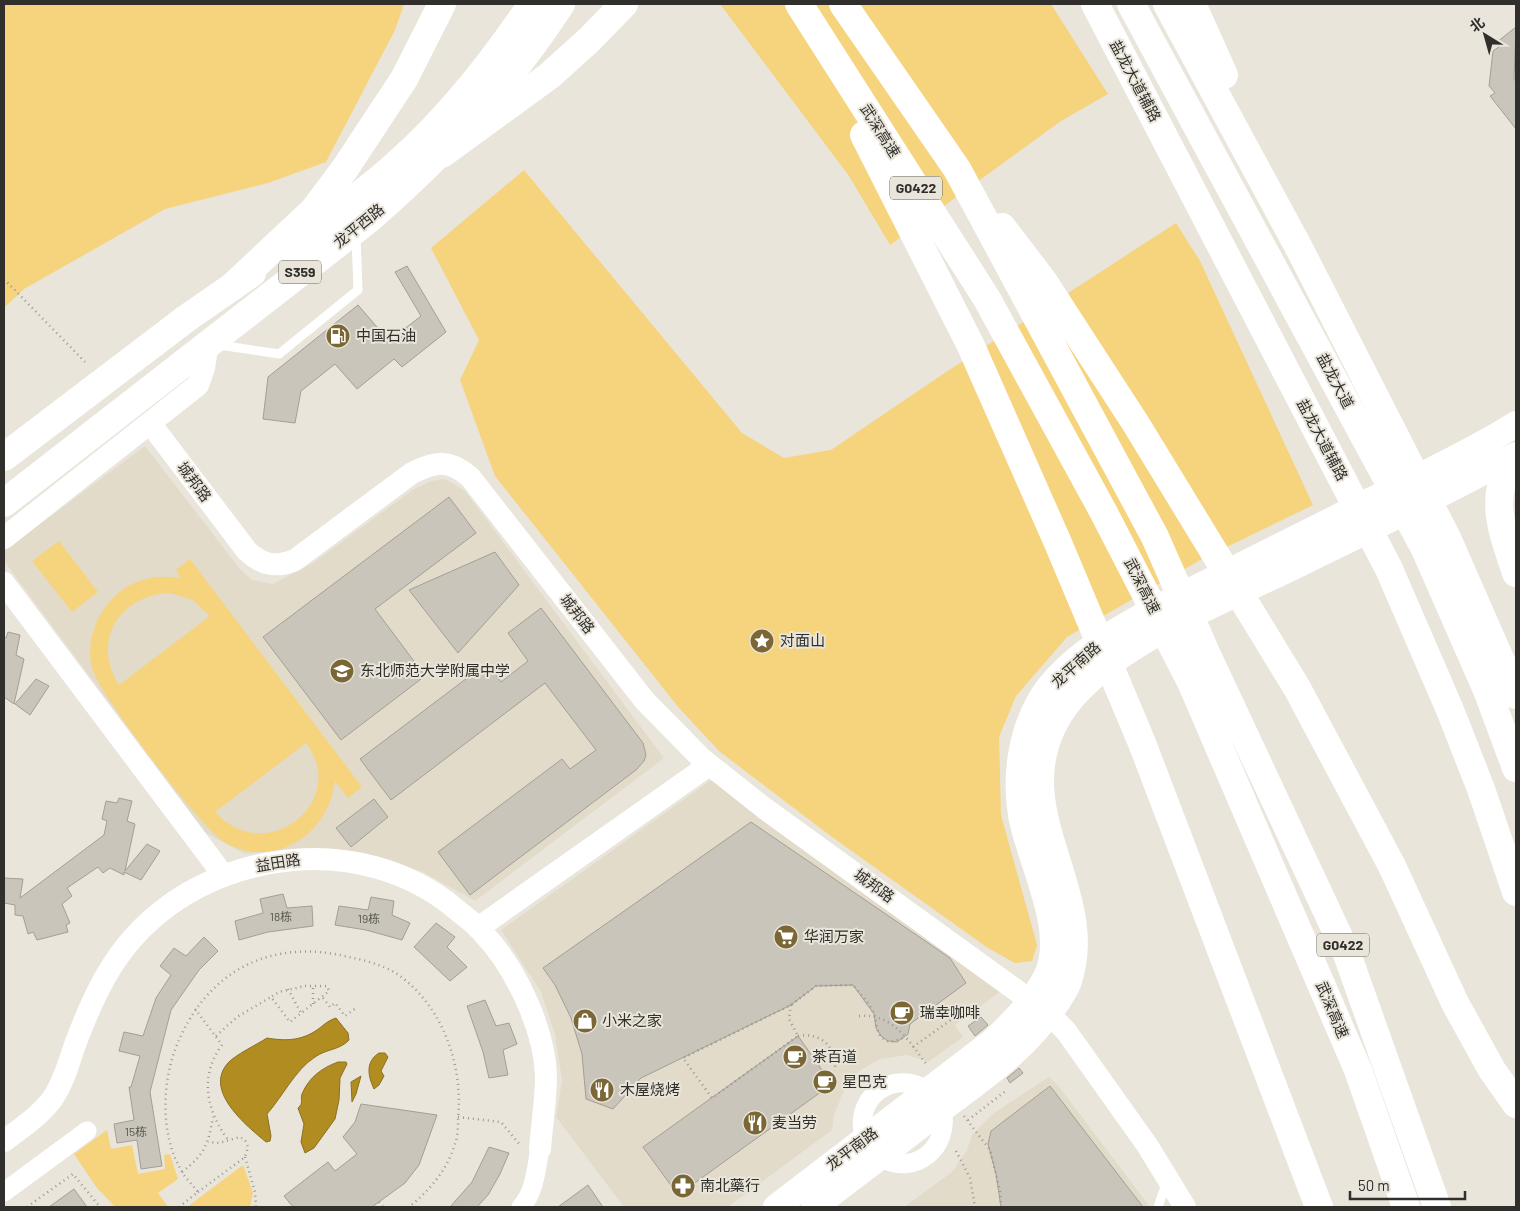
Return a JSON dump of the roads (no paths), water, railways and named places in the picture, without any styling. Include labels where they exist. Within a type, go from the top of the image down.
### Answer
[{"type":"main road","points":[[233,286],[314,210],[344,170],[404,79],[442,4]]},
{"type":"main road","name":"龙平西路","points":[[4,457],[186,318],[352,202],[401,160],[477,79],[532,4]]},
{"type":"main road","name":"龙平西路","points":[[4,503],[355,230],[406,188],[442,154],[510,76],[561,4]]},
{"type":"main road","points":[[589,40],[624,4]]},
{"type":"main road","points":[[442,154],[541,82],[632,4]]},
{"type":"main road","points":[[798,4],[971,346],[1058,543],[1142,743],[1319,1207]]},
{"type":"main road","name":"武深高速","points":[[798,4],[987,299],[1104,513],[1211,696],[1347,954],[1437,1207]]},
{"type":"main road","name":"武深高速","points":[[843,4],[957,169],[1155,537],[1211,696],[1358,1070],[1406,1207]]},
{"type":"main road","name":"盐龙大道","points":[[1131,4],[1395,465],[1516,695]]},
{"type":"main road","name":"盐龙大道","points":[[1167,4],[1299,248],[1395,465]]},
{"type":"main road","points":[[1192,4],[1299,248]]},
{"type":"main road","name":"盐龙大道辅路","points":[[1095,7],[1389,568],[1450,710],[1481,789],[1516,892]]},
{"type":"main road","points":[[957,169],[1044,282],[1085,344],[1174,486],[1296,688],[1392,866],[1455,1003],[1492,1070],[1514,1101]]},
{"type":"main road","points":[[186,318],[208,343]]},
{"type":"main road","name":"龙平南路","points":[[776,1207],[872,1148],[1002,1049],[1042,1025],[1040,1006],[1053,943],[1050,911],[1021,816],[1017,780],[1026,733],[1039,702],[1059,677],[1083,654],[1110,636],[1168,603],[1443,464],[1516,424]]},
{"type":"main road","name":"龙平南路","points":[[1040,1006],[1068,986],[1075,948],[1073,911],[1044,819],[1040,780],[1047,740],[1060,716],[1077,692],[1123,654],[1178,623],[1454,489],[1516,455]]},
{"type":"main road","points":[[1516,460],[1502,482],[1498,497],[1499,515],[1516,573]]},
{"type":"main road","name":"盐龙大道","points":[[1436,544],[1516,768]]},
{"type":"main road","name":"龙平南路","points":[[814,1207],[872,1148]]},
{"type":"street","points":[[4,538],[198,385],[204,368],[208,343]]},
{"type":"street","name":"城邦路","points":[[150,423],[247,551],[258,561],[271,565],[284,565],[296,560],[412,473],[428,465],[444,463],[459,468],[470,477],[645,701],[672,730],[710,765],[764,808],[1040,1006],[1066,1031],[1147,1145],[1185,1207]]},
{"type":"street","points":[[4,583],[224,876]]},
{"type":"street","points":[[478,928],[710,765]]},
{"type":"street","name":"益田路","points":[[4,1141],[32,1120],[52,1098],[66,1075],[75,1045],[104,979],[126,945],[154,917],[187,892],[224,876],[262,863],[302,859],[342,860],[419,884],[453,906],[478,928],[507,965],[527,999],[538,1035],[546,1073],[540,1149]]},
{"type":"street","points":[[872,1148],[888,1162],[902,1165],[916,1162],[928,1156],[938,1145],[943,1132],[935,1100]]},
{"type":"street","points":[[4,1192],[87,1131]]},
{"type":"street","points":[[521,1207],[527,1201],[533,1185],[540,1149]]},
{"type":"lane","points":[[208,343],[279,354],[358,290],[355,230]]},
{"type":"lane","points":[[1158,1207],[1168,1179]]},
{"type":"place","name":"中国石油","points":[[338,336]]},
{"type":"place","name":"对面山","points":[[762,641]]},
{"type":"place","name":"东北师范大学附属中学","points":[[342,671]]},
{"type":"place","name":"华润万家","points":[[786,937]]},
{"type":"place","name":"瑞幸咖啡","points":[[902,1013]]},
{"type":"place","name":"小米之家","points":[[585,1021]]},
{"type":"place","name":"茶百道","points":[[795,1057]]},
{"type":"place","name":"星巴克","points":[[825,1082]]},
{"type":"place","name":"木屋烧烤","points":[[602,1090]]},
{"type":"place","name":"麦当劳","points":[[755,1123]]},
{"type":"place","name":"南北藥行","points":[[683,1186]]}]
